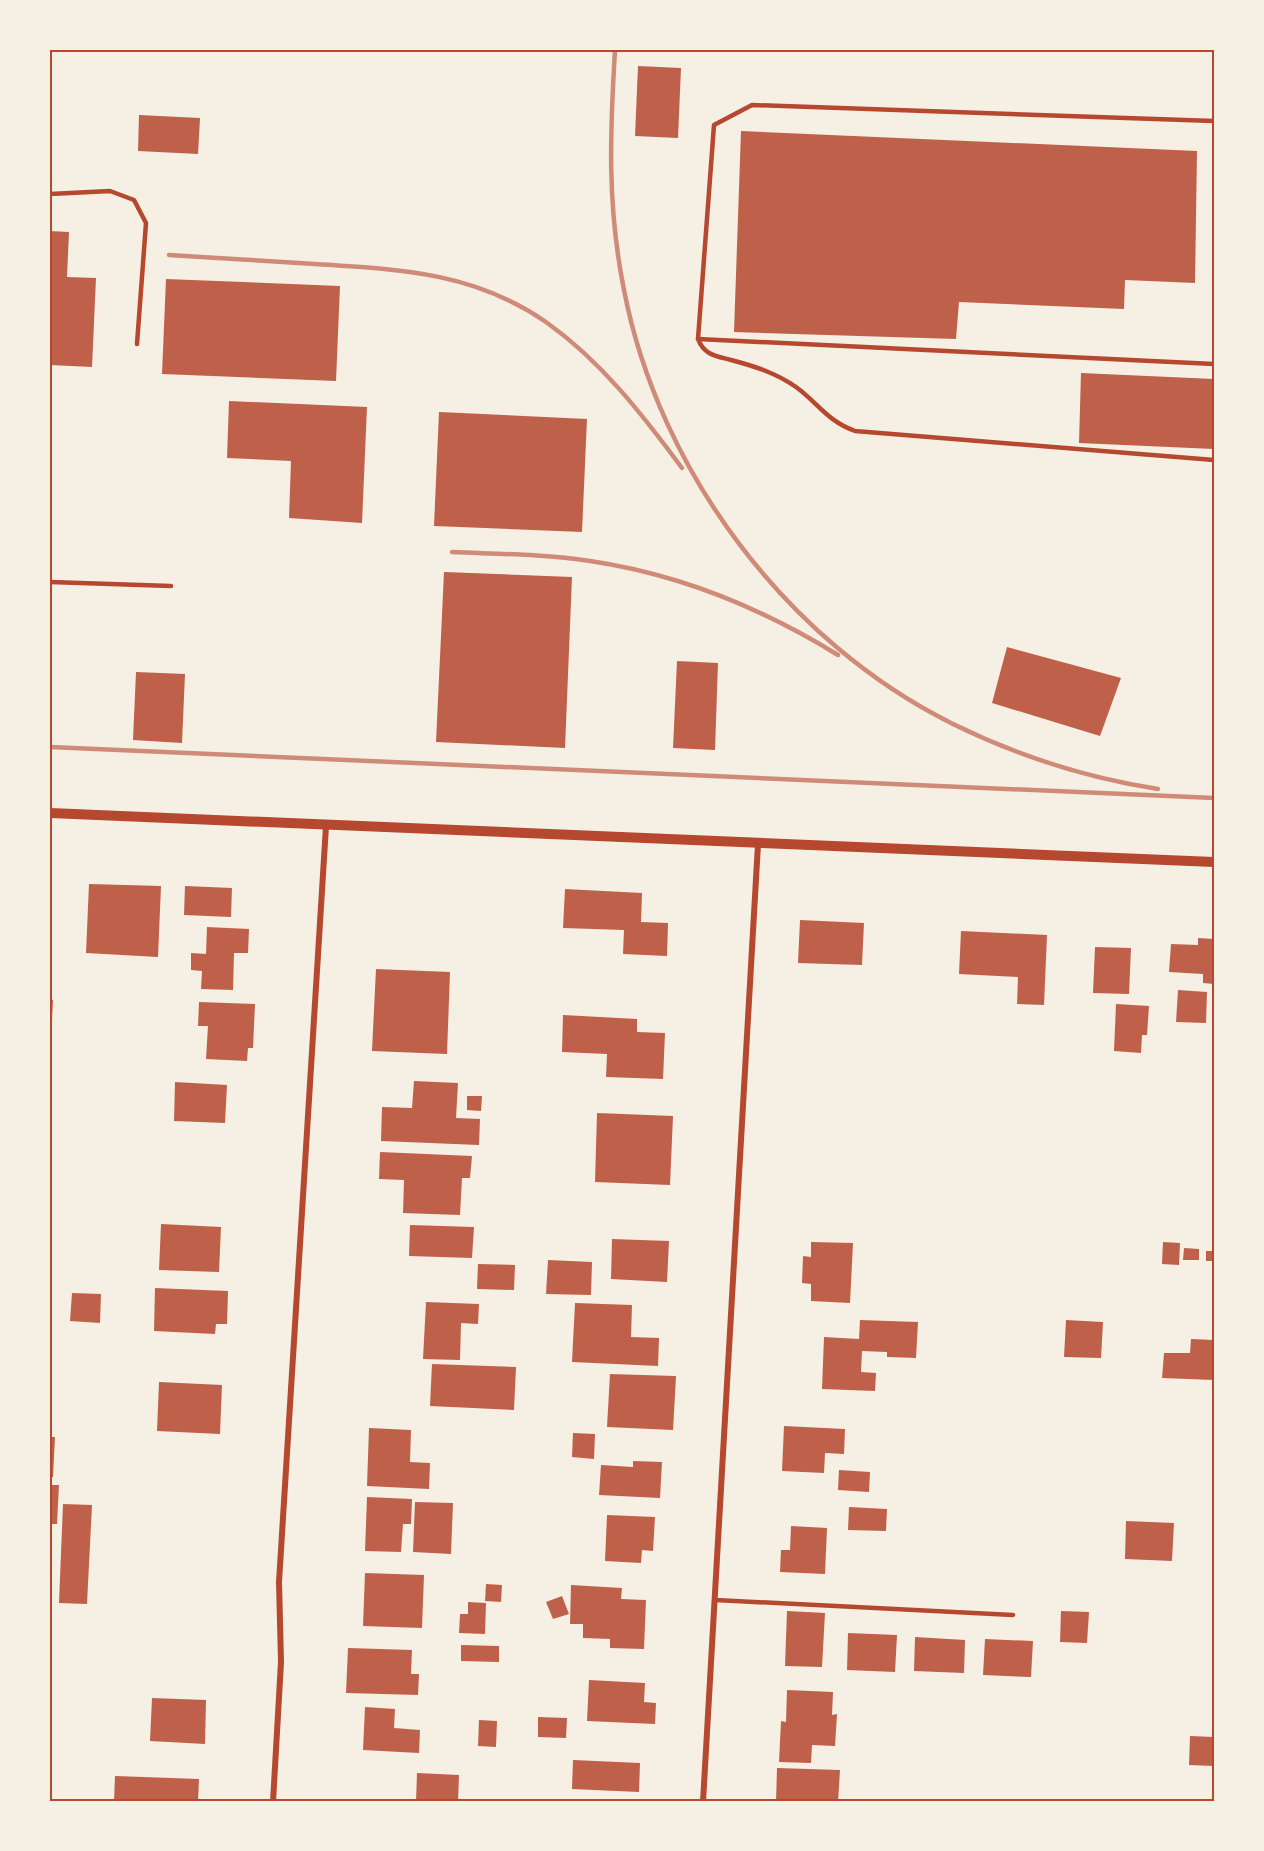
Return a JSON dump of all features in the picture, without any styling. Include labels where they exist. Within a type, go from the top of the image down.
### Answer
[{"type":"street","points":[[50,813],[1215,862]]},
{"type":"street","points":[[273,1802],[281,1662],[279,1582],[326,826]]},
{"type":"street","points":[[703,1802],[758,844]]},
{"type":"lane","points":[[1215,121],[753,105],[714,125],[698,339],[701,347],[709,354],[757,367],[797,387],[839,425],[855,431],[1215,460]]},
{"type":"lane","points":[[50,194],[110,191],[134,200],[146,224],[137,344]]},
{"type":"lane","points":[[698,339],[1215,364]]},
{"type":"lane","points":[[50,582],[171,586]]},
{"type":"lane","points":[[714,1600],[1012,1615]]},
{"type":"building","points":[[638,66],[681,68],[678,138],[635,136]]},
{"type":"building","points":[[139,115],[200,118],[198,154],[138,151]]},
{"type":"building","points":[[741,131],[1197,151],[1195,283],[1125,280],[1124,309],[959,302],[956,339],[734,332]]},
{"type":"building","points":[[50,231],[69,232],[67,277],[96,278],[92,367],[50,365]]},
{"type":"building","points":[[166,279],[340,286],[336,381],[162,374]]},
{"type":"building","points":[[1081,373],[1214,379],[1214,449],[1079,443]]},
{"type":"building","points":[[229,401],[367,407],[362,523],[289,518],[291,461],[227,458]]},
{"type":"building","points":[[439,412],[587,419],[582,532],[434,526]]},
{"type":"building","points":[[444,572],[572,577],[565,748],[436,742]]},
{"type":"building","points":[[1007,647],[1121,678],[1100,736],[992,703]]},
{"type":"building","points":[[677,661],[718,663],[715,750],[673,748]]},
{"type":"building","points":[[136,672],[185,674],[182,743],[133,740]]},
{"type":"building","points":[[89,884],[161,886],[158,957],[86,953]]},
{"type":"building","points":[[185,886],[232,888],[231,917],[184,915]]},
{"type":"building","points":[[565,889],[642,893],[641,922],[668,923],[667,956],[623,954],[624,930],[563,928]]},
{"type":"building","points":[[800,920],[864,923],[862,965],[798,963]]},
{"type":"building","points":[[207,927],[249,929],[248,953],[234,953],[233,990],[201,989],[202,971],[191,970],[191,953],[206,954]]},
{"type":"building","points":[[961,931],[1047,935],[1044,1005],[1017,1004],[1018,977],[959,974]]},
{"type":"building","points":[[1198,938],[1214,939],[1214,984],[1203,983],[1203,974],[1169,972],[1171,944],[1198,945]]},
{"type":"building","points":[[1095,947],[1131,948],[1129,994],[1093,993]]},
{"type":"building","points":[[376,969],[450,972],[447,1054],[372,1051]]},
{"type":"building","points":[[1178,990],[1207,992],[1206,1023],[1176,1022]]},
{"type":"building","points":[[50,1000],[53,1000],[52,1019],[50,1018]]},
{"type":"building","points":[[199,1002],[255,1004],[253,1048],[248,1048],[247,1061],[206,1059],[208,1026],[198,1026]]},
{"type":"building","points":[[1116,1004],[1149,1006],[1147,1035],[1142,1035],[1141,1053],[1114,1051]]},
{"type":"building","points":[[563,1015],[637,1019],[637,1032],[665,1033],[663,1079],[606,1077],[607,1054],[562,1052]]},
{"type":"building","points":[[414,1081],[458,1083],[456,1118],[480,1119],[479,1145],[381,1141],[382,1107],[412,1108]]},
{"type":"building","points":[[175,1082],[227,1085],[225,1123],[174,1121]]},
{"type":"building","points":[[467,1096],[482,1096],[481,1111],[467,1110]]},
{"type":"building","points":[[597,1113],[673,1116],[670,1185],[595,1182]]},
{"type":"building","points":[[380,1152],[472,1156],[470,1178],[462,1178],[460,1215],[403,1213],[404,1180],[379,1179]]},
{"type":"building","points":[[161,1224],[221,1227],[219,1272],[159,1270]]},
{"type":"building","points":[[410,1225],[474,1227],[472,1258],[409,1256]]},
{"type":"building","points":[[612,1239],[669,1241],[667,1282],[611,1279]]},
{"type":"building","points":[[811,1242],[853,1243],[850,1303],[811,1301],[811,1284],[802,1283],[803,1256],[811,1257]]},
{"type":"building","points":[[1163,1242],[1180,1243],[1179,1265],[1162,1264]]},
{"type":"building","points":[[1184,1248],[1199,1249],[1199,1260],[1183,1260]]},
{"type":"building","points":[[1206,1251],[1214,1251],[1214,1261],[1206,1261]]},
{"type":"building","points":[[548,1260],[592,1262],[591,1295],[546,1294]]},
{"type":"building","points":[[478,1264],[515,1265],[514,1290],[477,1289]]},
{"type":"building","points":[[155,1288],[228,1291],[227,1324],[216,1324],[215,1334],[154,1331]]},
{"type":"building","points":[[72,1293],[101,1294],[100,1323],[70,1321]]},
{"type":"building","points":[[426,1302],[479,1304],[478,1324],[461,1323],[460,1360],[423,1359]]},
{"type":"building","points":[[575,1303],[632,1305],[631,1337],[659,1338],[658,1366],[572,1362]]},
{"type":"building","points":[[860,1320],[918,1322],[916,1358],[887,1357],[887,1352],[862,1351],[861,1372],[876,1373],[875,1391],[822,1389],[824,1337],[859,1339]]},
{"type":"building","points":[[1066,1320],[1103,1322],[1101,1358],[1064,1357]]},
{"type":"building","points":[[1191,1339],[1214,1340],[1214,1380],[1162,1378],[1164,1353],[1190,1353]]},
{"type":"building","points":[[432,1364],[516,1367],[514,1410],[430,1406]]},
{"type":"building","points":[[610,1374],[676,1376],[673,1430],[607,1427]]},
{"type":"building","points":[[159,1382],[222,1385],[220,1434],[157,1431]]},
{"type":"building","points":[[784,1426],[845,1429],[844,1454],[825,1453],[824,1473],[782,1471]]},
{"type":"building","points":[[369,1428],[411,1430],[410,1462],[430,1463],[429,1489],[367,1486]]},
{"type":"building","points":[[573,1433],[595,1434],[594,1459],[572,1457]]},
{"type":"building","points":[[50,1437],[55,1437],[53,1477],[50,1477]]},
{"type":"building","points":[[633,1461],[662,1462],[660,1498],[599,1495],[601,1465],[633,1467]]},
{"type":"building","points":[[839,1470],[870,1472],[869,1492],[838,1490]]},
{"type":"building","points":[[50,1485],[59,1485],[57,1524],[50,1524]]},
{"type":"building","points":[[367,1497],[412,1499],[411,1524],[403,1524],[401,1552],[365,1551]]},
{"type":"building","points":[[415,1502],[453,1503],[451,1554],[413,1552]]},
{"type":"building","points":[[63,1504],[92,1505],[87,1604],[59,1603]]},
{"type":"building","points":[[849,1507],[887,1509],[886,1531],[848,1530]]},
{"type":"building","points":[[607,1515],[655,1517],[653,1551],[642,1550],[641,1563],[605,1561]]},
{"type":"building","points":[[1126,1521],[1174,1523],[1172,1561],[1125,1559]]},
{"type":"building","points":[[791,1526],[827,1528],[825,1574],[780,1572],[781,1550],[790,1550]]},
{"type":"building","points":[[365,1573],[424,1575],[422,1628],[363,1626]]},
{"type":"building","points":[[486,1584],[502,1585],[501,1602],[485,1601]]},
{"type":"building","points":[[571,1585],[622,1588],[621,1599],[646,1600],[644,1649],[610,1648],[610,1639],[583,1638],[583,1624],[570,1624]]},
{"type":"building","points":[[562,1596],[569,1614],[553,1619],[546,1602]]},
{"type":"building","points":[[468,1602],[486,1603],[485,1634],[459,1633],[460,1614],[468,1614]]},
{"type":"building","points":[[787,1611],[825,1613],[822,1667],[785,1666]]},
{"type":"building","points":[[1061,1611],[1089,1612],[1087,1643],[1060,1642]]},
{"type":"building","points":[[848,1633],[897,1635],[895,1672],[847,1670]]},
{"type":"building","points":[[915,1637],[965,1640],[964,1673],[914,1671]]},
{"type":"building","points":[[985,1639],[1033,1641],[1031,1677],[983,1675]]},
{"type":"building","points":[[461,1645],[499,1646],[499,1662],[461,1661]]},
{"type":"building","points":[[348,1648],[412,1650],[411,1674],[419,1674],[418,1695],[346,1693]]},
{"type":"building","points":[[589,1680],[645,1683],[644,1702],[656,1703],[655,1724],[587,1721]]},
{"type":"building","points":[[787,1690],[833,1692],[832,1715],[837,1714],[835,1746],[812,1745],[811,1763],[779,1762],[781,1721],[786,1722]]},
{"type":"building","points":[[152,1698],[206,1700],[205,1744],[150,1741]]},
{"type":"building","points":[[365,1707],[395,1709],[394,1728],[420,1730],[419,1753],[363,1750]]},
{"type":"building","points":[[538,1717],[567,1718],[566,1738],[538,1737]]},
{"type":"building","points":[[479,1720],[497,1721],[496,1747],[478,1746]]},
{"type":"building","points":[[1190,1736],[1214,1737],[1214,1766],[1189,1765]]},
{"type":"building","points":[[573,1760],[640,1763],[639,1792],[572,1789]]},
{"type":"building","points":[[777,1768],[840,1770],[838,1802],[776,1802]]},
{"type":"building","points":[[417,1773],[459,1775],[458,1802],[416,1802]]},
{"type":"building","points":[[115,1776],[199,1779],[198,1802],[114,1802]]},
{"type":"railway","points":[[615,50],[612,199],[624,290],[641,357],[667,423],[700,485],[739,544],[785,598],[836,647],[893,689],[953,724],[1028,756],[1105,779],[1158,789]]},
{"type":"railway","points":[[169,255],[406,271],[463,283],[491,293],[519,305],[546,322],[585,354],[620,389],[682,468]]},
{"type":"railway","points":[[452,552],[573,559],[655,575],[687,584],[749,608],[780,622],[838,655]]},
{"type":"railway","points":[[50,747],[1214,798]]}]
